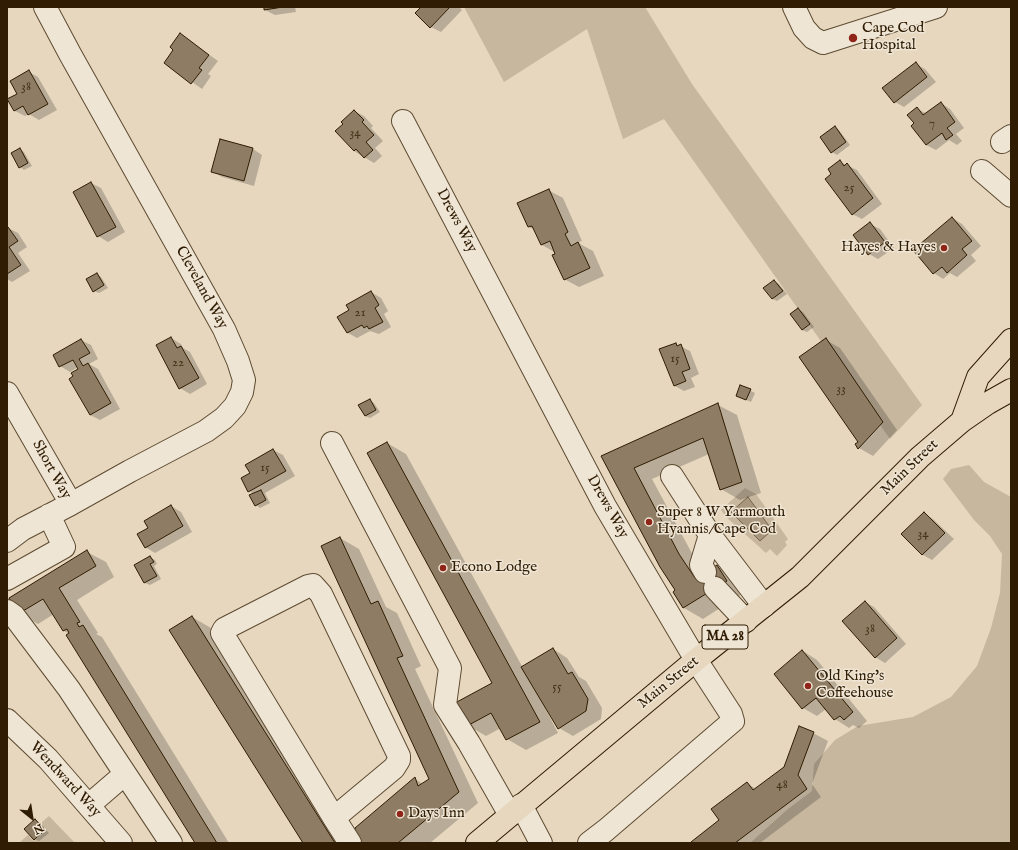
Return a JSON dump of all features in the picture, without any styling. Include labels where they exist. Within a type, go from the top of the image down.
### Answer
[{"type":"main road","name":"Main Street","points":[[962,421],[978,377],[1011,340]]},
{"type":"main road","name":"Main Street","points":[[477,843],[696,660],[800,577],[920,457],[962,421],[988,403],[1011,390]]},
{"type":"street","name":"Cleveland Way","points":[[45,7],[216,315],[238,361],[244,380],[242,392],[235,406],[224,418],[206,431],[130,470],[71,504]]},
{"type":"street","points":[[794,7],[804,28],[813,38],[824,42],[936,7]]},
{"type":"street","name":"Drews Way","points":[[403,121],[605,506],[696,660],[731,714],[733,721],[589,843]]},
{"type":"street","points":[[982,171],[1011,196]]},
{"type":"street","name":"Short Way","points":[[7,393],[71,504],[23,529],[7,541]]},
{"type":"street","points":[[332,443],[450,668],[445,706],[516,810],[541,843]]},
{"type":"street","points":[[672,476],[710,535],[764,606]]},
{"type":"street","points":[[7,579],[64,547],[49,515]]},
{"type":"street","points":[[710,535],[701,565],[710,580],[746,620]]},
{"type":"street","points":[[334,818],[394,768],[399,760],[399,756],[321,594],[313,585],[308,586],[224,629],[222,633],[334,818],[350,843]]},
{"type":"street","points":[[7,611],[14,616],[69,689],[171,843]]},
{"type":"street","name":"Wendward Way","points":[[7,720],[48,759],[121,843]]},
{"type":"street","points":[[89,805],[125,774]]},
{"type":"shaded area","points":[[464,7],[645,7],[692,84],[922,405],[890,439],[664,119],[623,139],[587,29],[504,82]]},
{"type":"shaded area","points":[[969,465],[984,482],[1011,497],[1011,843],[750,843],[788,809],[812,791],[814,764],[835,740],[858,726],[913,717],[951,697],[977,666],[991,628],[1000,593],[1002,554],[990,536],[974,520],[943,479],[951,469]]},
{"type":"shaded area","points":[[745,488],[756,494],[788,539],[785,542],[787,545],[777,556],[770,549],[766,553],[726,517],[721,510]]},
{"type":"shaded area","points":[[748,497],[772,530],[760,541],[731,512]]},
{"type":"shaded area","points":[[49,816],[75,843],[20,842],[28,835],[34,841],[46,831],[40,824]]},
{"type":"building","points":[[264,7],[283,7],[264,10]]},
{"type":"building","points":[[421,7],[450,7],[430,28],[415,13]]},
{"type":"building","points":[[180,33],[209,55],[199,68],[202,70],[191,84],[164,63],[173,50],[170,47]]},
{"type":"building","points":[[916,62],[927,77],[894,103],[882,88]]},
{"type":"building","points":[[29,70],[48,104],[28,115],[23,106],[14,111],[7,99],[17,94],[10,81]]},
{"type":"building","points":[[941,102],[955,122],[947,128],[953,135],[946,140],[942,133],[926,145],[911,126],[914,123],[907,115],[917,107],[923,115]]},
{"type":"building","points":[[354,110],[364,120],[362,122],[374,135],[366,142],[373,150],[364,158],[356,149],[354,151],[335,131],[343,124],[341,122]]},
{"type":"building","points":[[835,126],[846,142],[831,153],[820,137]]},
{"type":"building","points":[[220,139],[253,148],[244,181],[211,172]]},
{"type":"building","points":[[20,148],[28,163],[19,168],[11,153]]},
{"type":"building","points":[[840,160],[844,166],[847,163],[873,198],[852,215],[825,179],[831,174],[828,169]]},
{"type":"building","points":[[91,182],[116,227],[97,237],[73,192]]},
{"type":"building","points":[[549,189],[568,232],[565,234],[571,246],[578,242],[590,268],[564,280],[552,255],[555,254],[550,241],[541,245],[532,226],[528,227],[517,203]]},
{"type":"building","points":[[952,217],[972,241],[962,249],[967,255],[947,273],[942,267],[933,274],[913,250]]},
{"type":"building","points":[[870,222],[885,242],[868,255],[853,235]]},
{"type":"building","points":[[7,227],[18,241],[9,247],[21,265],[7,274]]},
{"type":"building","points":[[97,273],[104,285],[93,292],[86,279]]},
{"type":"building","points":[[774,280],[783,291],[772,299],[763,288]]},
{"type":"building","points":[[371,291],[379,305],[375,308],[383,322],[369,329],[367,326],[364,328],[362,325],[347,333],[337,317],[349,310],[346,305]]},
{"type":"building","points":[[798,308],[810,324],[802,330],[790,314]]},
{"type":"building","points":[[171,337],[177,348],[181,346],[199,378],[179,389],[156,345]]},
{"type":"building","points":[[826,338],[883,422],[858,449],[855,444],[858,442],[799,357]]},
{"type":"building","points":[[81,339],[90,353],[79,359],[83,366],[88,363],[111,403],[90,415],[69,379],[73,376],[71,373],[78,369],[73,360],[59,367],[53,355]]},
{"type":"building","points":[[676,343],[677,346],[681,344],[690,369],[682,372],[686,381],[674,386],[659,349]]},
{"type":"building","points":[[740,385],[751,389],[746,400],[736,396]]},
{"type":"building","points":[[370,399],[376,410],[365,416],[358,405]]},
{"type":"building","name":"Super 8 W Yarmouth Hyannis/Cape Cod","points":[[718,403],[742,482],[720,490],[703,438],[634,468],[679,554],[695,578],[717,565],[727,581],[683,608],[673,592],[675,590],[660,567],[601,456]]},
{"type":"building","name":"Econo Lodge","points":[[387,442],[540,722],[506,740],[491,713],[467,726],[455,703],[492,683],[367,453]]},
{"type":"building","points":[[273,449],[286,471],[248,492],[241,478],[250,473],[245,465]]},
{"type":"building","points":[[261,490],[266,500],[255,506],[249,495]]},
{"type":"building","points":[[171,505],[183,526],[145,548],[137,534],[148,528],[144,521]]},
{"type":"building","points":[[924,512],[945,533],[922,555],[901,534]]},
{"type":"building","points":[[340,537],[371,604],[378,601],[403,656],[397,658],[459,792],[398,843],[358,843],[355,840],[355,828],[415,777],[418,786],[429,779],[321,546]]},
{"type":"building","points":[[87,550],[96,566],[59,588],[80,622],[77,623],[79,627],[83,625],[217,843],[195,843],[66,635],[69,633],[67,629],[63,631],[43,599],[18,614],[9,598]]},
{"type":"building","points":[[150,556],[154,562],[150,564],[157,576],[144,583],[134,565]]},
{"type":"building","points":[[865,601],[897,638],[875,658],[842,621]]},
{"type":"building","points":[[192,616],[335,843],[303,843],[169,630]]},
{"type":"building","points":[[553,648],[568,674],[572,672],[588,699],[586,711],[558,729],[521,667]]},
{"type":"building","name":"Old King's Coffeehouse","points":[[802,650],[853,712],[844,720],[840,716],[834,720],[816,698],[802,709],[774,674]]},
{"type":"building","points":[[799,726],[814,732],[798,775],[807,789],[735,843],[692,843],[691,842],[719,820],[711,809],[747,782],[753,790],[784,767]]},
{"type":"building","points":[[35,819],[45,830],[34,840],[24,829]]},
{"type":"place","name":"Cape Cod Hospital","points":[[853,38]]},
{"type":"place","name":"Hayes & Hayes","points":[[944,248]]},
{"type":"place","name":"Super 8 W Yarmouth Hyannis/Cape Cod","points":[[649,522]]},
{"type":"place","name":"Econo Lodge","points":[[443,568]]},
{"type":"place","name":"Old King's Coffeehouse","points":[[808,686]]},
{"type":"place","name":"Days Inn","points":[[400,814]]}]
